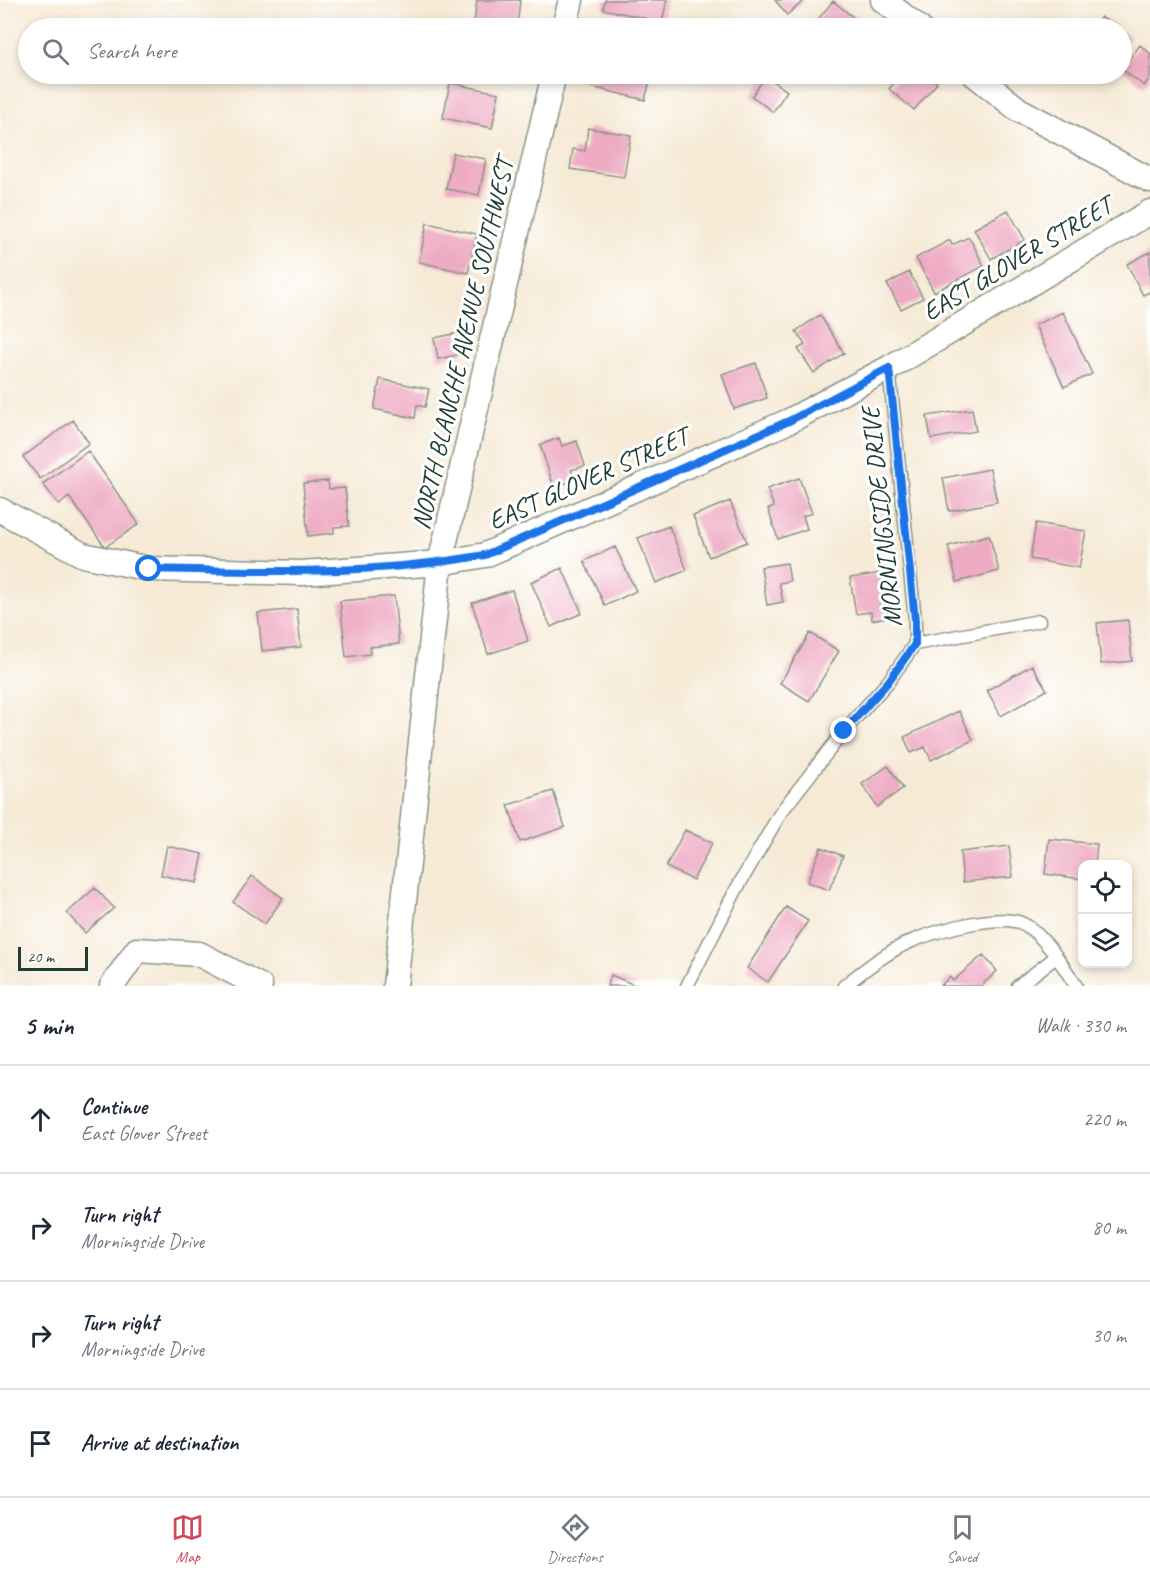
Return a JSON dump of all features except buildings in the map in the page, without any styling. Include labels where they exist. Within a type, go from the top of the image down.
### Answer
[{"type":"street","points":[[566,18],[571,0]]},
{"type":"street","points":[[883,0],[906,18]]},
{"type":"street","name":"NORTH BLANCHE AVENUE SOUTHWEST","points":[[395,986],[440,563],[552,84]]},
{"type":"street","points":[[986,84],[1019,110],[1150,180]]},
{"type":"street","name":"EAST GLOVER STREET","points":[[0,510],[83,555],[149,569],[302,573],[440,563],[485,555],[789,421],[889,368],[1150,212]]},
{"type":"street","points":[[112,986],[137,950],[199,954],[260,986]]},
{"type":"lane","name":"MORNINGSIDE DRIVE","points":[[687,986],[736,890],[781,812],[844,731],[888,682],[915,644],[915,620],[889,368]]},
{"type":"lane","points":[[915,644],[1039,621]]},
{"type":"lane","points":[[844,986],[867,968],[912,941],[1000,919],[1027,925],[1056,957],[1076,986]]},
{"type":"lane","points":[[1018,986],[1056,957]]},
{"type":"route","points":[[149,569],[302,573],[440,563],[485,555],[789,421],[889,368],[915,620],[915,644],[888,682],[844,731]]}]
